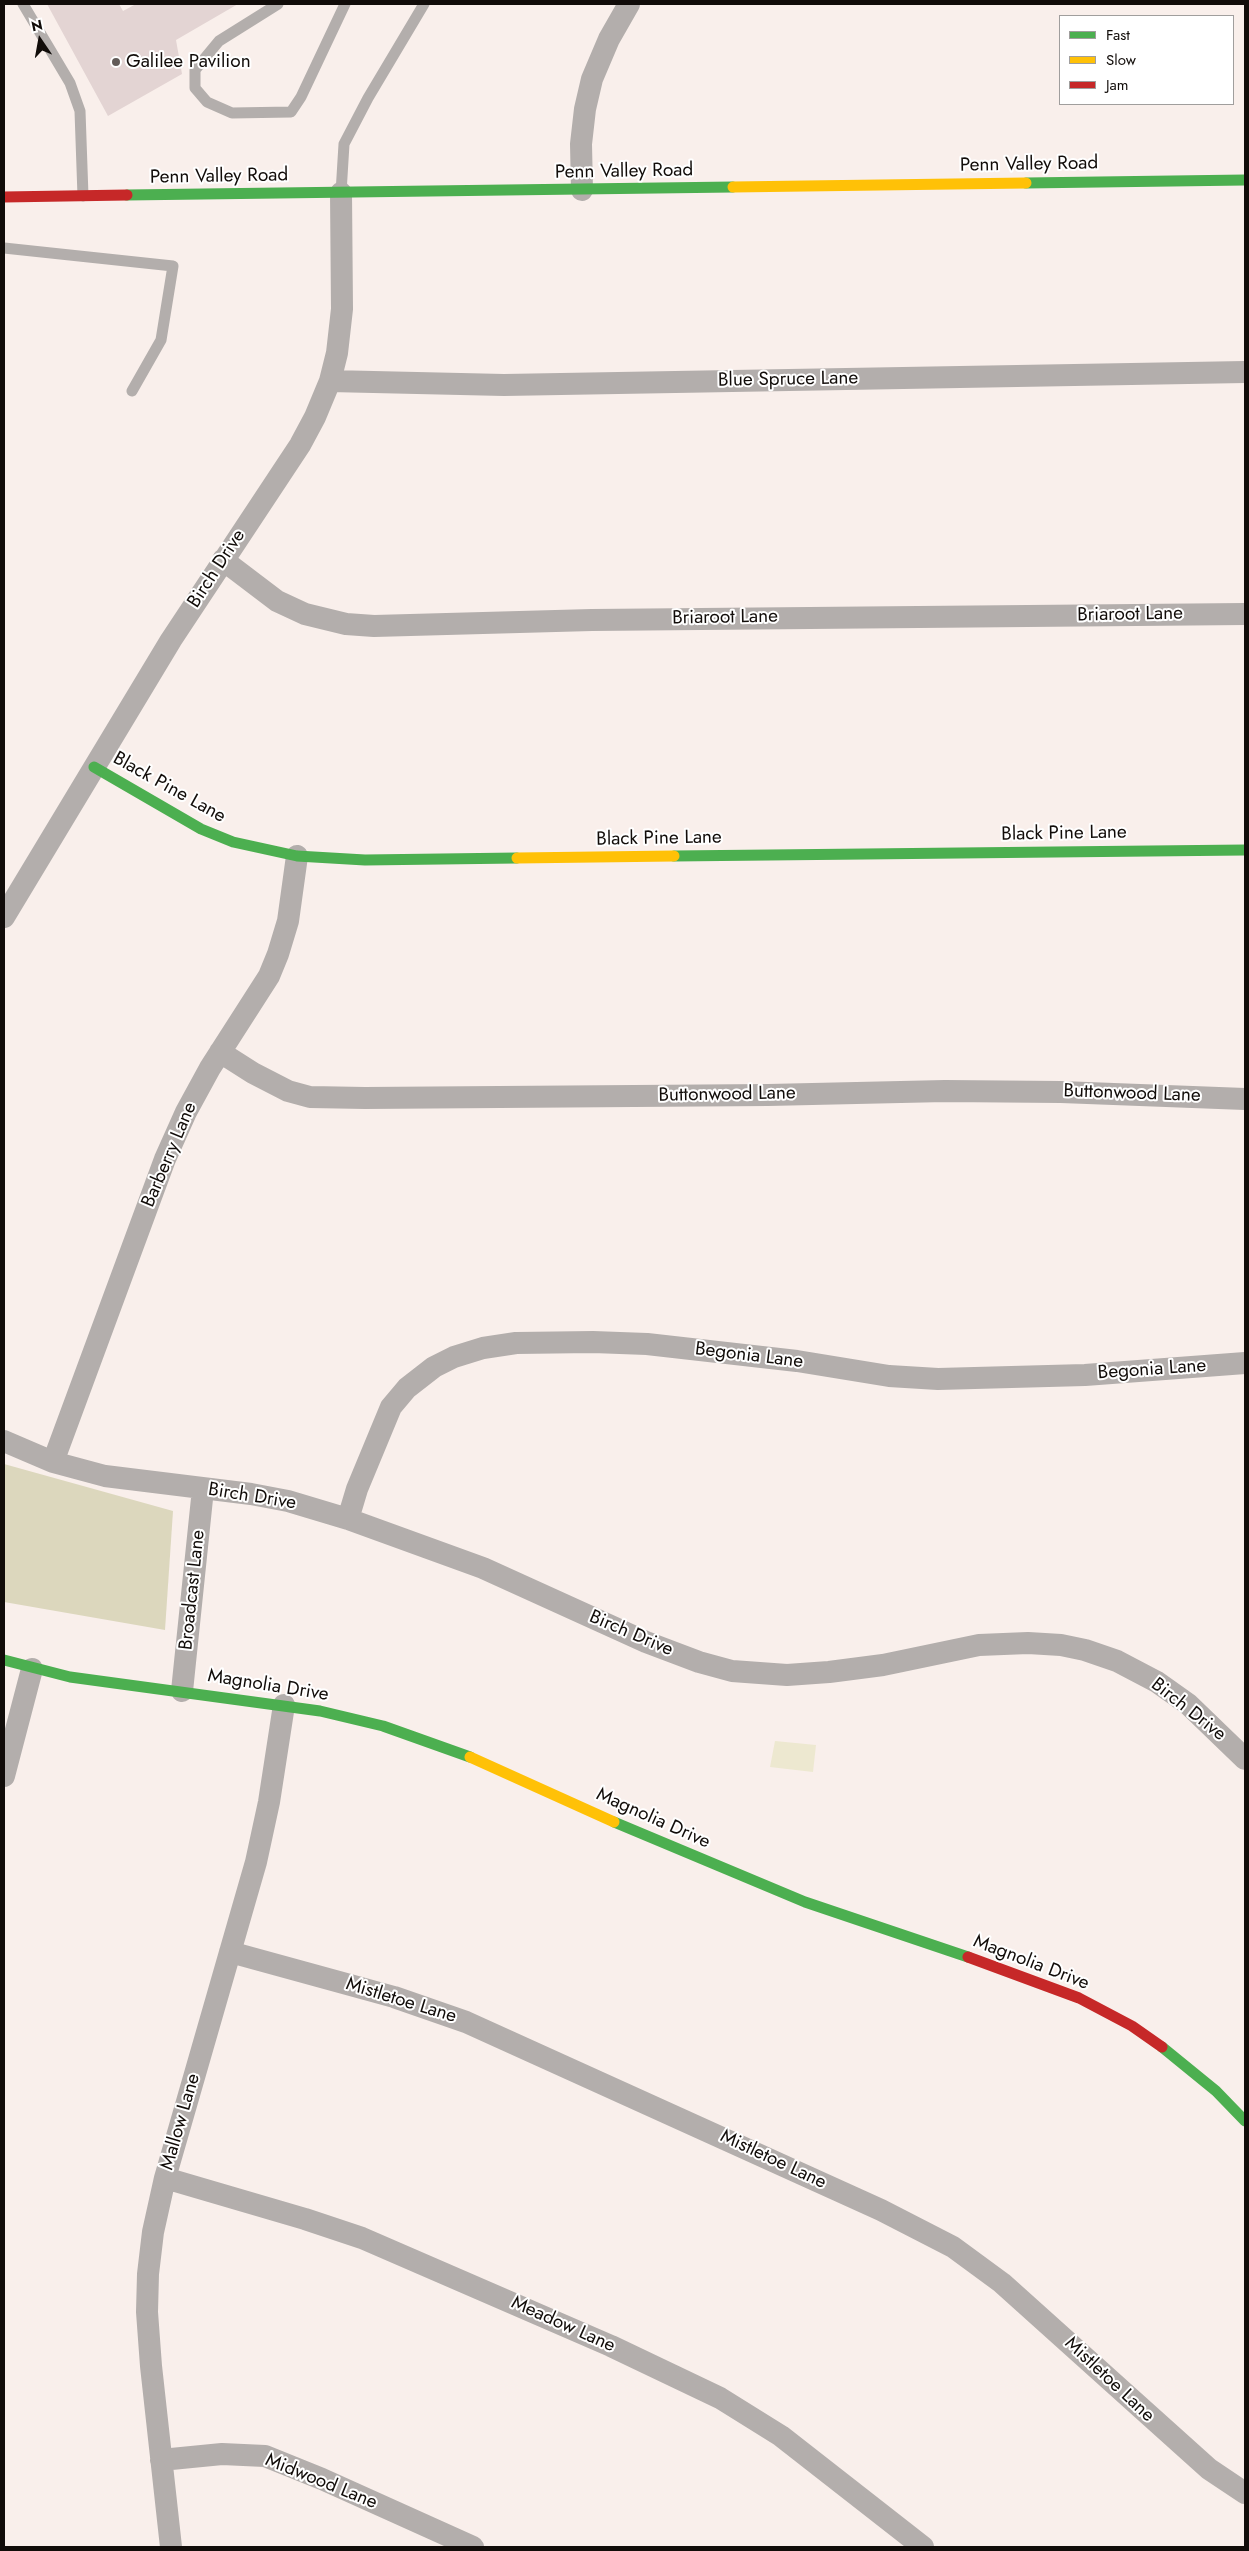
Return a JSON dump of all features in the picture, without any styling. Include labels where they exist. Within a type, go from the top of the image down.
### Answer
[{"type":"street","points":[[582,190],[581,144],[586,102],[592,79],[609,39],[629,4]]},
{"type":"street","name":"Penn Valley Road","points":[[4,197],[341,194],[1245,180]]},
{"type":"street","name":"Birch Drive","points":[[4,917],[94,766],[223,560],[300,445],[330,381],[337,352],[342,309],[341,194]]},
{"type":"street","name":"Blue Spruce Lane","points":[[330,381],[504,385],[1245,372]]},
{"type":"street","name":"Briaroot Lane","points":[[223,560],[277,601],[305,614],[346,624],[374,626],[592,620],[1245,614]]},
{"type":"street","name":"Black Pine Lane","points":[[94,766],[201,829],[234,842],[297,856],[365,860],[1245,850]]},
{"type":"street","name":"Barberry Lane","points":[[53,1462],[84,1383],[162,1164],[186,1112],[220,1052],[269,976],[278,954],[288,921],[297,856]]},
{"type":"street","name":"Buttonwood Lane","points":[[220,1052],[253,1073],[288,1091],[310,1097],[522,1097],[955,1091],[1061,1092],[1245,1099]]},
{"type":"street","name":"Begonia Lane","points":[[348,1519],[357,1489],[390,1407],[407,1388],[434,1367],[454,1357],[483,1348],[516,1343],[647,1344],[797,1361],[889,1376],[938,1380],[1085,1375],[1245,1364]]},
{"type":"street","name":"Birch Drive","points":[[4,1441],[53,1462],[105,1476],[288,1501],[348,1519],[483,1568],[646,1642],[699,1662],[732,1671],[787,1675],[829,1672],[883,1665],[979,1645],[1028,1643],[1061,1645],[1086,1650],[1117,1661],[1157,1682],[1188,1704],[1245,1759]]},
{"type":"street","name":"Broadcast Lane","points":[[182,1691],[203,1489]]},
{"type":"street","name":"Magnolia Drive","points":[[4,1660],[32,1669],[70,1677],[320,1711],[383,1726],[474,1758],[736,1875],[805,1902],[1016,1974],[1079,1998],[1132,2026],[1174,2055],[1216,2091],[1245,2121]]},
{"type":"street","points":[[4,1776],[32,1669]]},
{"type":"street","name":"Mallow Lane","points":[[171,2547],[151,2366],[147,2303],[153,2232],[165,2178],[258,1853],[269,1802],[284,1705]]},
{"type":"street","name":"Mistletoe Lane","points":[[230,1952],[394,1997],[466,2022],[881,2210],[953,2247],[1002,2283],[1209,2469],[1245,2493]]},
{"type":"street","name":"Meadow Lane","points":[[165,2178],[306,2219],[362,2238],[603,2342],[720,2398],[781,2436],[923,2547]]},
{"type":"street","name":"Midwood Lane","points":[[161,2460],[222,2454],[265,2456],[322,2479],[473,2547]]},
{"type":"lane","points":[[23,4],[70,83],[80,111],[83,196]]},
{"type":"lane","points":[[278,4],[219,41],[195,70],[195,88],[207,102],[232,113],[291,112],[301,97],[345,4]]},
{"type":"lane","points":[[341,194],[344,144],[368,98],[424,4]]},
{"type":"lane","points":[[4,248],[173,266],[161,340],[132,390]]},
{"type":"shaded area","points":[[4,1464],[173,1511],[165,1630],[4,1602]]},
{"type":"shaded area","points":[[775,1741],[816,1745],[813,1772],[770,1767]]},
{"type":"building","name":"Galilee Pavilion","points":[[47,4],[119,4],[123,11],[136,4],[238,4],[176,40],[182,74],[108,116]]},
{"type":"traffic: fast","points":[[1026,183],[1245,180]]},
{"type":"traffic: fast","points":[[127,195],[733,187]]},
{"type":"traffic: fast","points":[[94,767],[201,829],[233,842],[297,856],[365,860],[517,858]]},
{"type":"traffic: fast","points":[[674,856],[1245,850]]},
{"type":"traffic: fast","points":[[4,1660],[70,1677],[320,1711],[383,1726],[470,1757]]},
{"type":"traffic: fast","points":[[614,1822],[805,1902],[968,1957]]},
{"type":"traffic: fast","points":[[1162,2047],[1216,2091],[1245,2121]]},
{"type":"traffic: slow","points":[[733,187],[1026,183]]},
{"type":"traffic: slow","points":[[517,858],[674,856]]},
{"type":"traffic: slow","points":[[470,1757],[614,1822]]},
{"type":"traffic: jam","points":[[4,197],[127,195]]},
{"type":"traffic: jam","points":[[968,1957],[1079,1998],[1132,2026],[1162,2047]]},
{"type":"place","name":"Galilee Pavilion","points":[[116,62]]}]
